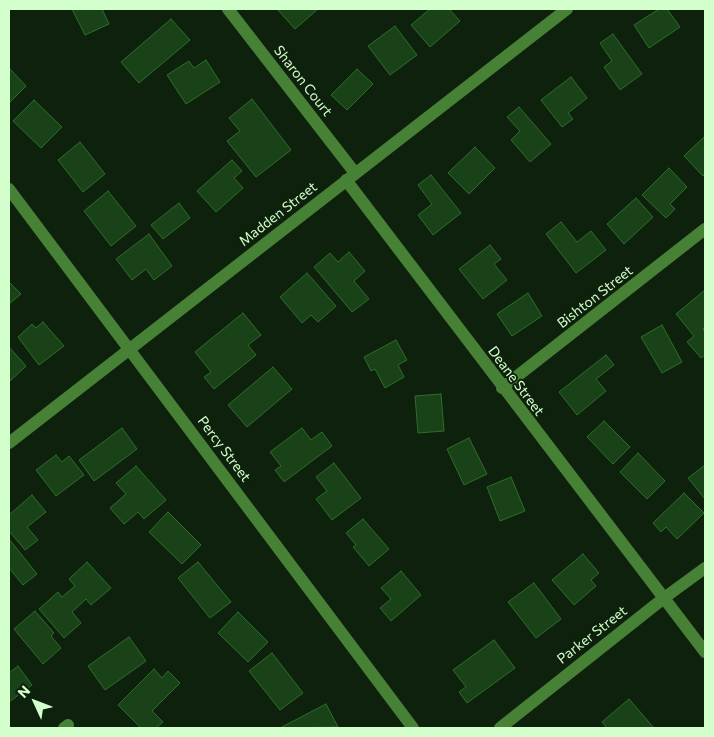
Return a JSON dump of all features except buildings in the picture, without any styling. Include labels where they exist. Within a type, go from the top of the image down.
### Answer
[{"type":"street","name":"Sharon Court","points":[[228,9],[350,176]]},
{"type":"street","name":"Madden Street","points":[[9,443],[567,9]]},
{"type":"street","name":"Deane Street","points":[[350,176],[502,388],[705,652]]},
{"type":"street","name":"Percy Street","points":[[9,189],[414,728]]},
{"type":"street","name":"Bishton Street","points":[[502,388],[705,229]]},
{"type":"street","name":"Parker Street","points":[[500,728],[664,598],[705,568]]}]
